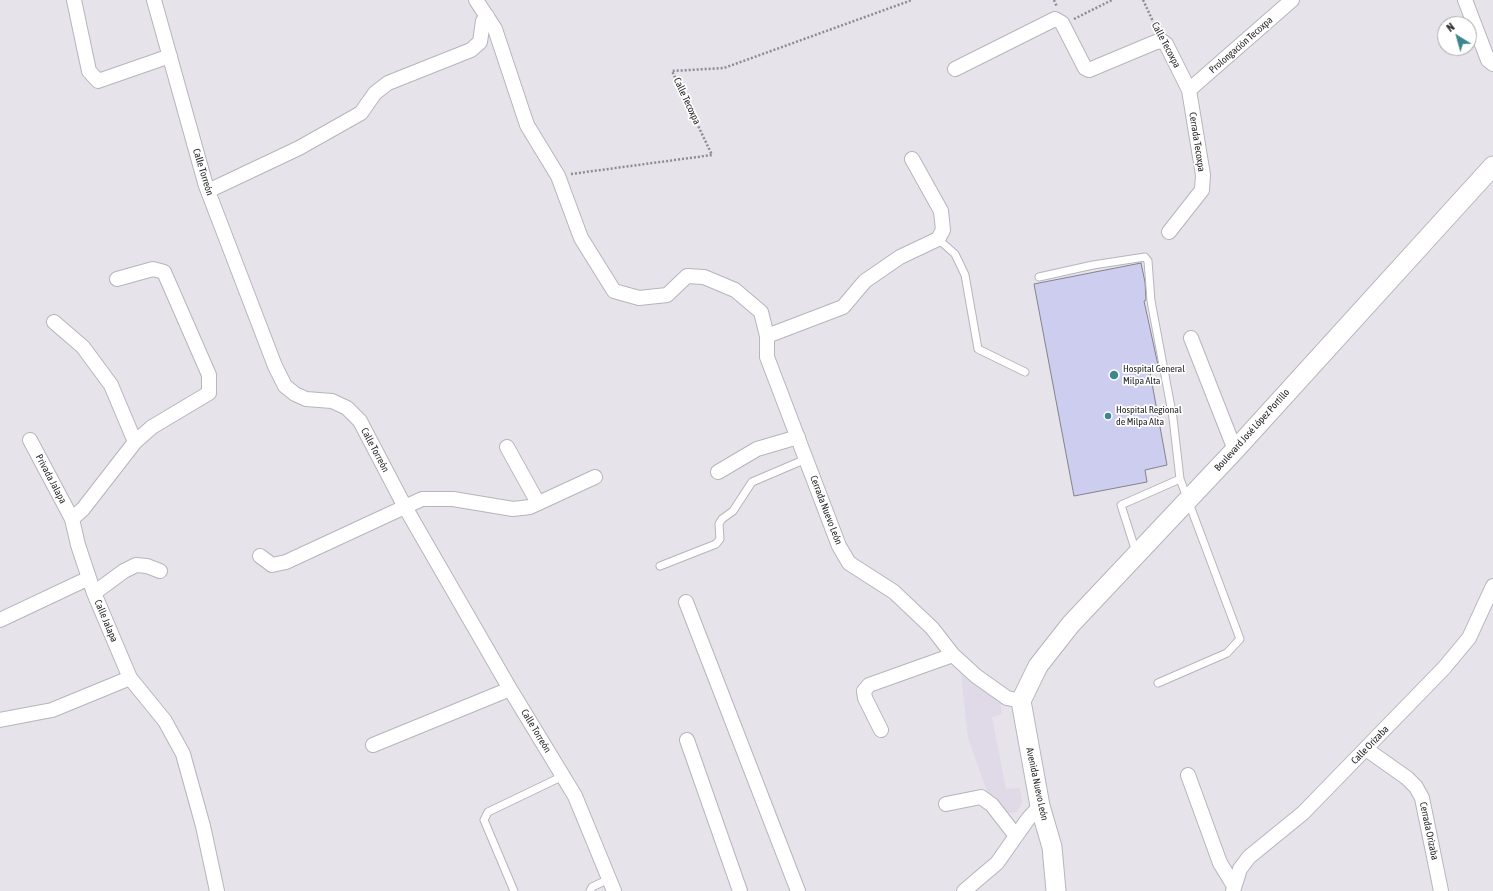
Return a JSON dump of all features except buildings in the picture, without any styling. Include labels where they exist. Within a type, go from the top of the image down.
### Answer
[{"type":"main road","name":"Boulevard José López Portillo","points":[[1021,701],[1038,666],[1066,630],[1189,500],[1493,166]]},
{"type":"main road","name":"Avenida Nuevo León","points":[[1021,701],[1040,806],[1052,847],[1056,891]]},
{"type":"street","points":[[74,0],[88,71],[98,81],[170,56]]},
{"type":"street","name":"Calle Torreón","points":[[154,0],[208,191],[285,386],[295,394],[306,399],[332,401],[347,408],[360,421],[405,508],[510,689],[575,796],[612,885]]},
{"type":"street","name":"Cerrada Nuevo León","points":[[476,0],[495,29],[527,124],[558,176],[581,238],[614,291],[639,298],[667,295],[687,276],[704,277],[735,290],[761,312],[767,336],[767,357],[839,546],[849,563],[894,592],[932,628],[953,655],[976,676],[1007,698],[1021,701]]},
{"type":"street","name":"Prolongación Tecoxpa","points":[[1189,90],[1292,0]]},
{"type":"street","points":[[1465,0],[1488,60],[1493,64]]},
{"type":"street","points":[[208,191],[299,148],[361,113],[375,93],[388,83],[471,50],[480,42],[483,21],[487,16]]},
{"type":"street","points":[[955,69],[1055,19],[1062,23],[1085,68],[1089,70],[1156,42],[1162,41]]},
{"type":"street","name":"Calle Tecoxpa","points":[[1162,41],[1189,90]]},
{"type":"street","name":"Cerrada Tecoxpa","points":[[1169,232],[1202,190],[1203,175],[1189,90]]},
{"type":"street","points":[[767,336],[843,307],[865,281],[900,257],[938,239],[943,230],[941,212],[912,159]]},
{"type":"street","points":[[72,519],[83,509],[135,442],[166,417],[209,393],[209,375],[164,272],[153,269],[117,280]]},
{"type":"street","points":[[54,322],[83,347],[111,385],[135,442]]},
{"type":"street","points":[[1191,338],[1235,450]]},
{"type":"street","points":[[718,472],[757,449],[798,437]]},
{"type":"street","name":"Privada Jalapa","points":[[30,440],[72,519]]},
{"type":"street","points":[[507,447],[538,503]]},
{"type":"street","points":[[260,556],[272,565],[286,562],[422,499],[453,499],[513,509],[530,507],[595,476]]},
{"type":"street","name":"Calle Jalapa","points":[[72,519],[88,578],[130,678],[165,721],[183,754],[204,826],[217,891]]},
{"type":"street","points":[[94,593],[124,571],[136,565],[147,566],[160,571]]},
{"type":"street","points":[[0,620],[88,578]]},
{"type":"street","name":"Calle Orizaba","points":[[1234,889],[1240,869],[1249,857],[1303,813],[1444,668],[1469,638],[1493,586]]},
{"type":"street","points":[[686,602],[798,891]]},
{"type":"street","points":[[881,730],[865,698],[864,691],[869,685],[953,655]]},
{"type":"street","points":[[0,720],[52,710],[130,678]]},
{"type":"street","points":[[373,745],[510,689]]},
{"type":"street","points":[[688,740],[740,891]]},
{"type":"street","name":"Cerrada Orizaba","points":[[1366,749],[1407,778],[1416,787],[1422,798],[1441,891]]},
{"type":"street","points":[[1188,775],[1220,863],[1234,889]]},
{"type":"street","points":[[946,804],[981,796],[992,805],[1016,836]]},
{"type":"street","points":[[964,891],[997,864],[1016,836],[1040,806]]},
{"type":"lane","points":[[938,239],[955,254],[965,275],[978,349],[1025,372]]},
{"type":"lane","points":[[1039,277],[1093,265],[1145,257],[1148,261],[1151,301],[1173,418],[1180,479],[1240,639],[1228,653],[1158,683]]},
{"type":"lane","points":[[660,566],[716,544],[720,539],[719,524],[722,519],[733,511],[752,482],[806,459]]},
{"type":"lane","points":[[1137,555],[1121,505],[1180,479]]},
{"type":"lane","points":[[514,891],[484,820],[488,812],[564,776]]},
{"type":"lane","points":[[590,891],[592,887],[612,885]]},
{"type":"path","name":"Calle Tecoxpa","points":[[558,176],[712,155],[672,71],[724,68],[912,0]]},
{"type":"path","points":[[1054,0],[1060,11]]},
{"type":"path","points":[[1072,19],[1112,0]]},
{"type":"path","name":"Calle Tecoxpa","points":[[1143,0],[1162,41]]},
{"type":"shaded area","points":[[961,675],[1000,699],[1002,714],[992,717],[1006,789],[1020,788],[1022,802],[1017,812],[1003,814],[987,791],[968,738]]},
{"type":"place","name":"Hospital General Milpa Alta","points":[[1114,375]]},
{"type":"place","name":"Hospital Regional de Milpa Alta","points":[[1108,416]]}]
